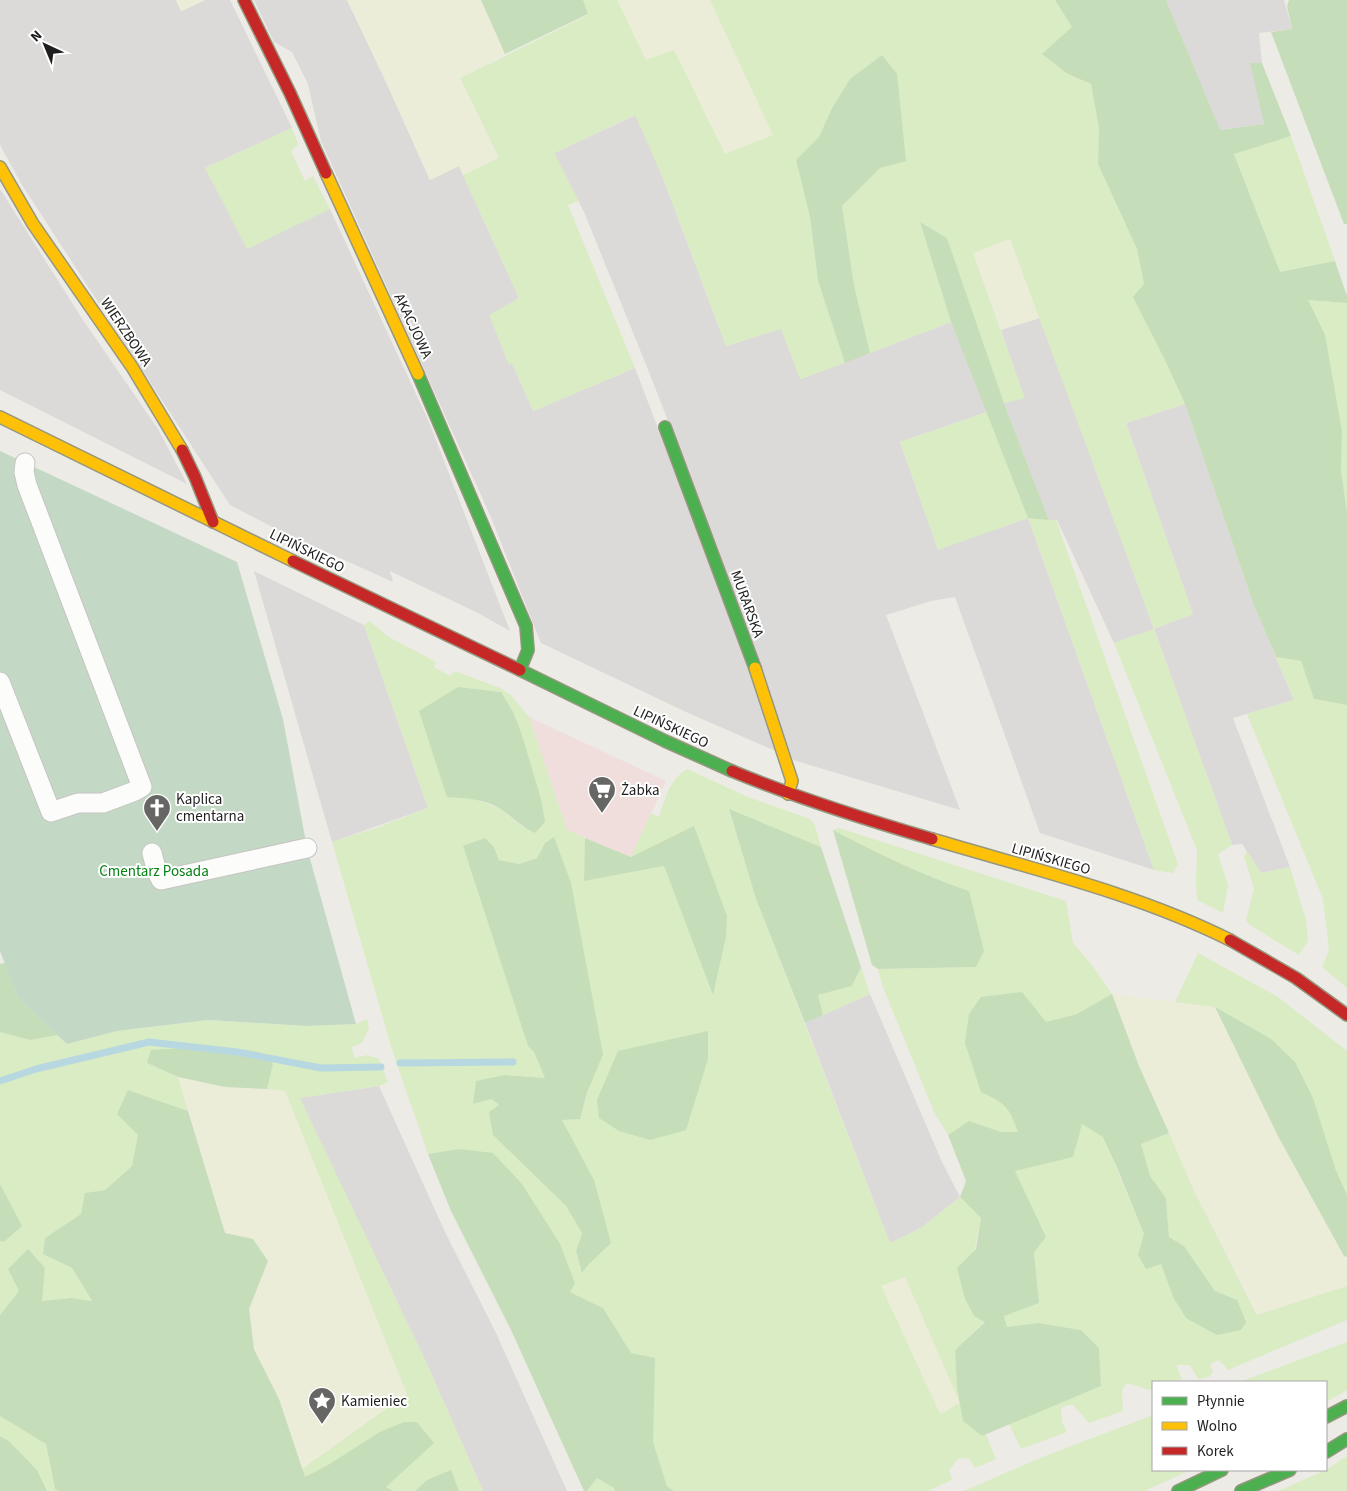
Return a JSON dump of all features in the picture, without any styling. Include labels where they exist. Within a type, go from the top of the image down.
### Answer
[{"type":"main road","name":"AKACJOWA","points":[[244,0],[290,93],[435,411],[517,603],[526,626],[528,650],[520,670]]},
{"type":"main road","name":"WIERZBOWA","points":[[0,167],[37,231],[118,346],[149,395],[183,452],[200,487],[213,522]]},
{"type":"main road","name":"LIPIŃSKIEGO","points":[[0,417],[689,752],[788,794],[849,815],[1130,898],[1171,913],[1253,951],[1299,979],[1347,1014]]},
{"type":"main road","name":"MURARSKA","points":[[666,427],[743,634],[774,724],[792,781],[788,794]]},
{"type":"main road","points":[[1327,1416],[1347,1406]]},
{"type":"main road","points":[[1327,1451],[1347,1439]]},
{"type":"main road","points":[[1178,1491],[1220,1471]]},
{"type":"main road","points":[[1241,1491],[1288,1471]]},
{"type":"street","points":[[0,682],[51,812],[78,803],[103,803],[142,787],[27,485],[24,472],[25,463]]},
{"type":"street","points":[[152,853],[161,880],[307,848]]},
{"type":"shaded area","points":[[0,0],[176,0],[182,11],[205,0],[230,0],[292,128],[205,168],[330,209],[429,422],[510,631],[478,613],[390,571],[393,582],[278,530],[230,505],[22,185],[0,145]]},
{"type":"shaded area","points":[[254,0],[347,0],[430,180],[459,166],[519,298],[509,364],[512,363],[533,411],[635,368],[720,591],[778,752],[686,712],[541,643],[490,515],[321,141],[308,84],[292,52],[274,42]]},
{"type":"shaded area","points":[[1166,0],[1284,0],[1292,29],[1259,33],[1262,63],[1251,63],[1264,124],[1219,130]]},
{"type":"shaded area","points":[[636,115],[663,178],[726,346],[782,328],[801,379],[951,322],[987,412],[900,442],[938,549],[1028,518],[1154,870],[1040,833],[955,597],[931,601],[886,615],[960,810],[793,760],[691,480],[649,372],[584,212],[554,153]]},
{"type":"shaded area","points":[[0,189],[83,320],[158,429],[187,484],[0,390]]},
{"type":"shaded area","points":[[1040,318],[1154,629],[1114,643],[1057,520],[1049,520],[1004,403],[1024,398],[1001,330]]},
{"type":"shaded area","points":[[1185,404],[1254,606],[1294,700],[1233,718],[1290,867],[1261,873],[1242,844],[1232,845],[1154,629],[1193,614],[1126,423]]},
{"type":"shaded area","points":[[254,571],[364,625],[428,808],[332,842]]},
{"type":"shaded area","points":[[529,717],[666,781],[631,857],[567,830]]},
{"type":"shaded area","points":[[870,994],[942,1162],[960,1197],[921,1228],[890,1243],[805,1023]]},
{"type":"shaded area","points":[[379,1086],[445,1232],[496,1333],[567,1491],[483,1491],[427,1364],[299,1098]]},
{"type":"green space","points":[[176,0],[205,0],[181,11]]},
{"type":"green space","points":[[347,0],[481,0],[505,54],[460,78],[499,159],[463,175],[459,166],[430,180]]},
{"type":"green space","points":[[481,0],[583,0],[588,14],[505,54]]},
{"type":"green space","points":[[583,0],[617,0],[646,60],[674,50],[725,154],[773,135],[710,0],[1055,0],[1072,27],[1068,74],[1091,84],[1099,128],[1098,164],[1137,249],[1144,284],[1164,358],[1185,404],[1126,423],[1193,614],[1154,629],[1010,239],[973,253],[1025,398],[1004,403],[947,238],[920,222],[951,322],[870,353],[854,285],[842,206],[880,168],[882,55],[850,79],[832,108],[819,137],[796,160],[810,217],[818,281],[845,363],[800,379],[781,329],[726,346],[663,178],[635,115],[554,153],[579,201],[568,205],[635,368],[533,411],[512,363],[509,365],[489,315],[519,298],[463,175],[499,158],[460,78],[588,15]]},
{"type":"green space","points":[[617,0],[710,0],[773,135],[725,154],[674,50],[646,60]]},
{"type":"green space","points":[[1055,0],[1166,0],[1220,130],[1264,124],[1250,63],[1262,63],[1291,136],[1234,154],[1280,272],[1335,261],[1347,296],[1347,303],[1308,300],[1325,335],[1342,431],[1341,471],[1347,512],[1347,705],[1314,699],[1301,661],[1276,657],[1254,606],[1185,404],[1133,297],[1144,284],[1137,249],[1098,164],[1099,128],[1091,84],[1068,74],[1042,54],[1072,27]]},
{"type":"green space","points":[[1289,0],[1347,0],[1347,224],[1344,224],[1271,32],[1292,29],[1287,6]]},
{"type":"green space","points":[[882,55],[897,74],[906,161],[880,168],[842,206],[854,285],[870,353],[845,363],[818,281],[810,217],[796,160],[819,137],[832,108],[850,79]]},
{"type":"green space","points":[[292,128],[298,144],[291,151],[305,181],[313,176],[330,209],[247,249],[205,168]]},
{"type":"green space","points":[[1291,136],[1335,261],[1280,272],[1234,153]]},
{"type":"green space","points":[[920,222],[947,238],[1004,403],[1049,520],[1028,518],[951,322]]},
{"type":"green space","points":[[1010,238],[1040,318],[1001,329],[973,252]]},
{"type":"green space","points":[[1308,300],[1347,303],[1347,512],[1341,471],[1342,431]]},
{"type":"green space","points":[[987,412],[998,441],[1049,520],[1056,520],[1178,864],[1173,873],[1154,870],[1028,518],[938,550],[900,442]]},
{"type":"green space","name":"Cmentarz Posada","points":[[0,451],[237,562],[283,719],[307,848],[356,1024],[307,1026],[208,1020],[117,1031],[67,1044],[18,998],[0,951]]},
{"type":"green space","points":[[370,621],[387,636],[436,662],[434,667],[450,676],[455,671],[500,688],[511,695],[529,717],[567,830],[585,838],[584,881],[664,866],[713,994],[726,937],[727,916],[648,850],[631,857],[651,813],[659,817],[672,784],[687,769],[748,797],[810,819],[815,826],[821,847],[729,810],[756,899],[890,1243],[921,1228],[960,1197],[981,1218],[965,1299],[974,1316],[985,1321],[955,1350],[957,1388],[960,1403],[982,1436],[986,1434],[996,1459],[975,1468],[968,1458],[958,1459],[949,1470],[952,1480],[928,1491],[674,1491],[667,1486],[653,1442],[653,1403],[631,1353],[603,1308],[570,1292],[459,1149],[428,1154],[393,1053],[332,842],[379,827],[428,808],[364,625]],"holes":[[[458,687],[501,692],[513,712],[524,828],[500,809],[476,799]],[[545,843],[592,1078],[580,1119],[561,1120],[611,1243],[582,1272],[576,1251],[582,1233],[566,1206],[494,1135],[499,1106],[491,1099],[474,1104],[505,1075],[545,1078],[534,1052],[528,1046],[463,846],[494,847],[499,860],[519,864],[537,858]],[[905,1277],[960,1403],[940,1414],[881,1286]]]},
{"type":"green space","points":[[1154,629],[1232,845],[1218,854],[1228,885],[1223,913],[1197,900],[1197,850],[1114,643]]},
{"type":"green space","points":[[1276,657],[1301,661],[1314,699],[1347,705],[1347,988],[1322,967],[1329,950],[1323,899],[1247,714],[1294,700]]},
{"type":"green space","points":[[458,687],[501,692],[513,712],[541,799],[545,822],[535,833],[489,803],[447,797],[419,711]]},
{"type":"green space","points":[[729,809],[821,847],[861,967],[852,986],[818,995],[823,1015],[805,1023],[756,899]]},
{"type":"green space","points":[[694,826],[727,916],[726,937],[713,995],[664,866],[584,881],[585,838],[631,857]]},
{"type":"green space","points":[[839,828],[1066,901],[1073,943],[1092,965],[1112,994],[1077,1014],[1046,1022],[981,1091],[996,1099],[1009,1111],[1019,1133],[1001,1132],[969,1122],[948,1135],[935,1114],[882,985],[878,969],[976,967],[969,891],[900,863],[833,830]]},
{"type":"green space","points":[[833,830],[900,863],[969,891],[984,951],[976,967],[878,969],[872,965]]},
{"type":"green space","points":[[554,837],[571,883],[603,1054],[587,1093],[580,1119],[562,1120],[594,1180],[611,1243],[582,1273],[576,1251],[582,1233],[566,1206],[493,1135],[489,1112],[499,1105],[491,1099],[473,1104],[476,1081],[505,1075],[545,1078],[534,1052],[528,1046],[463,846],[485,838],[494,847],[499,860],[519,864],[537,858],[545,843]]},
{"type":"green space","points":[[1247,851],[1261,873],[1290,867],[1306,920],[1308,941],[1299,955],[1250,925],[1246,920],[1254,888],[1244,857]]},
{"type":"green space","points":[[1198,953],[1278,997],[1347,1051],[1347,1195],[1335,1168],[1215,1007],[1175,1002]]},
{"type":"green space","points":[[5,963],[18,998],[58,1035],[30,1040],[0,1032],[0,964]]},
{"type":"green space","points":[[861,967],[870,994],[823,1015],[817,995],[852,986]]},
{"type":"green space","points":[[1022,992],[1046,1022],[1077,1014],[1112,994],[1139,1066],[1169,1133],[1141,1144],[1150,1176],[1166,1198],[1169,1237],[1184,1246],[1215,1291],[1237,1300],[1246,1322],[1241,1330],[1217,1335],[1186,1318],[1173,1297],[1161,1264],[1146,1269],[1138,1255],[1144,1234],[1118,1170],[1103,1137],[1082,1124],[1073,1157],[1015,1171],[1046,1237],[1034,1253],[1039,1303],[1004,1316],[1007,1327],[1038,1323],[1081,1330],[1099,1348],[1101,1386],[982,1436],[963,1421],[957,1388],[955,1350],[985,1322],[974,1316],[965,1299],[957,1268],[976,1249],[981,1218],[960,1197],[966,1181],[948,1135],[969,1121],[1001,1132],[1018,1132],[1009,1111],[996,1099],[981,1092],[965,1043],[969,1014],[981,997]]},
{"type":"green space","points":[[1112,994],[1215,1007],[1279,1138],[1347,1262],[1347,1286],[1258,1315],[1195,1193],[1139,1066]]},
{"type":"green space","points":[[1215,1007],[1271,1039],[1295,1062],[1313,1098],[1335,1168],[1347,1195],[1347,1257],[1344,1256],[1279,1138]]},
{"type":"green space","points":[[367,1019],[369,1028],[362,1043],[352,1047],[354,1058],[368,1055],[379,1059],[388,1082],[379,1086],[300,1098],[427,1364],[483,1491],[459,1491],[459,1489],[427,1480],[415,1491],[393,1491],[385,1487],[433,1443],[417,1422],[404,1422],[305,1478],[302,1469],[407,1394],[285,1091],[267,1089],[273,1064],[147,1063],[178,1077],[188,1111],[128,1090],[138,1135],[132,1166],[105,1190],[86,1193],[81,1214],[45,1238],[43,1254],[72,1268],[92,1302],[71,1298],[41,1301],[45,1268],[20,1291],[0,1315],[0,1241],[4,1242],[21,1226],[0,1184],[0,1032],[30,1040],[58,1035],[67,1044],[117,1031],[208,1020],[307,1026],[356,1024]]},
{"type":"green space","points":[[708,1031],[708,1059],[686,1130],[650,1140],[619,1131],[599,1118],[597,1100],[618,1051]]},
{"type":"green space","points":[[214,1046],[258,1052],[273,1064],[267,1089],[225,1087],[178,1077],[147,1063],[151,1050]]},
{"type":"green space","points":[[178,1077],[225,1087],[285,1090],[407,1394],[302,1469],[279,1400],[254,1349],[249,1309],[267,1261],[253,1239],[225,1233]]},
{"type":"green space","points":[[128,1090],[188,1111],[225,1233],[253,1239],[268,1261],[249,1309],[254,1349],[279,1399],[305,1477],[328,1465],[380,1432],[404,1422],[417,1422],[434,1443],[386,1487],[393,1491],[58,1491],[55,1489],[46,1444],[0,1416],[0,1315],[19,1291],[8,1269],[28,1249],[45,1268],[42,1301],[71,1298],[92,1301],[72,1268],[43,1254],[45,1238],[81,1214],[85,1193],[105,1190],[132,1166],[138,1135],[117,1114]]},
{"type":"green space","points":[[1082,1124],[1103,1136],[1144,1234],[1161,1264],[1173,1297],[1237,1300],[1215,1291],[1184,1246],[1169,1237],[1166,1198],[1150,1176],[1141,1144],[1169,1133],[1195,1193],[1257,1315],[1347,1286],[1347,1320],[1228,1370],[1219,1360],[1210,1364],[1213,1372],[1209,1377],[1198,1379],[1190,1365],[1176,1365],[1182,1379],[1175,1381],[1152,1381],[1152,1389],[1150,1390],[1127,1383],[1122,1390],[1123,1411],[1089,1423],[1072,1404],[1061,1408],[1062,1422],[1067,1432],[1021,1449],[1009,1424],[1101,1386],[1099,1348],[1081,1330],[1038,1323],[1007,1327],[1004,1315],[1039,1303],[1034,1253],[1046,1237],[1014,1171]]},
{"type":"green space","points":[[459,1149],[493,1153],[522,1184],[560,1244],[575,1283],[570,1292],[603,1308],[631,1353],[655,1358],[653,1442],[667,1486],[674,1491],[615,1491],[614,1488],[597,1478],[587,1491],[584,1491],[511,1330],[451,1211],[428,1154]]},
{"type":"green space","points":[[0,1184],[22,1226],[4,1242],[0,1241]]},
{"type":"green space","points":[[905,1277],[960,1403],[940,1414],[880,1285]]},
{"type":"green space","points":[[1347,1342],[1347,1390],[1327,1401],[1327,1381],[1243,1381]]},
{"type":"green space","points":[[1152,1415],[1152,1471],[1188,1471],[1145,1491],[964,1491],[1040,1458]]},
{"type":"green space","points":[[0,1416],[46,1444],[55,1489],[58,1491],[47,1491],[37,1470],[9,1441],[0,1436]]},
{"type":"green space","points":[[0,1436],[9,1441],[37,1470],[47,1491],[0,1491]]},
{"type":"green space","points":[[1347,1456],[1347,1491],[1278,1491],[1327,1471]]},
{"type":"green space","points":[[451,1470],[459,1491],[415,1491],[427,1480]]},
{"type":"green space","points":[[597,1478],[614,1488],[615,1491],[587,1491]]},
{"type":"waterway","points":[[0,1081],[36,1069],[149,1042],[237,1052],[321,1068],[381,1067]]},
{"type":"waterway","points":[[400,1063],[513,1062]]},
{"type":"traffic: fast","points":[[418,374],[526,626],[528,650],[520,670]]},
{"type":"traffic: fast","points":[[665,427],[755,668]]},
{"type":"traffic: fast","points":[[520,670],[665,741],[732,771]]},
{"type":"traffic: fast","points":[[1327,1416],[1347,1406]]},
{"type":"traffic: fast","points":[[1327,1451],[1347,1439]]},
{"type":"traffic: fast","points":[[1178,1491],[1220,1471]]},
{"type":"traffic: fast","points":[[1241,1491],[1288,1471]]},
{"type":"traffic: slow","points":[[0,167],[33,224],[132,367],[182,450]]},
{"type":"traffic: slow","points":[[326,173],[418,374]]},
{"type":"traffic: slow","points":[[0,417],[293,561]]},
{"type":"traffic: slow","points":[[755,668],[792,781],[788,794]]},
{"type":"traffic: slow","points":[[932,839],[1121,895],[1194,923],[1230,940]]},
{"type":"traffic: jam","points":[[244,0],[290,93],[326,173]]},
{"type":"traffic: jam","points":[[182,450],[213,522]]},
{"type":"traffic: jam","points":[[293,561],[520,670]]},
{"type":"traffic: jam","points":[[732,771],[831,808],[932,839]]},
{"type":"traffic: jam","points":[[1230,940],[1296,978],[1347,1015]]},
{"type":"place","name":"Żabka","points":[[602,814]]},
{"type":"place","name":"Kaplica cmentarna","points":[[157,832]]},
{"type":"place","name":"Kamieniec","points":[[322,1425]]}]
